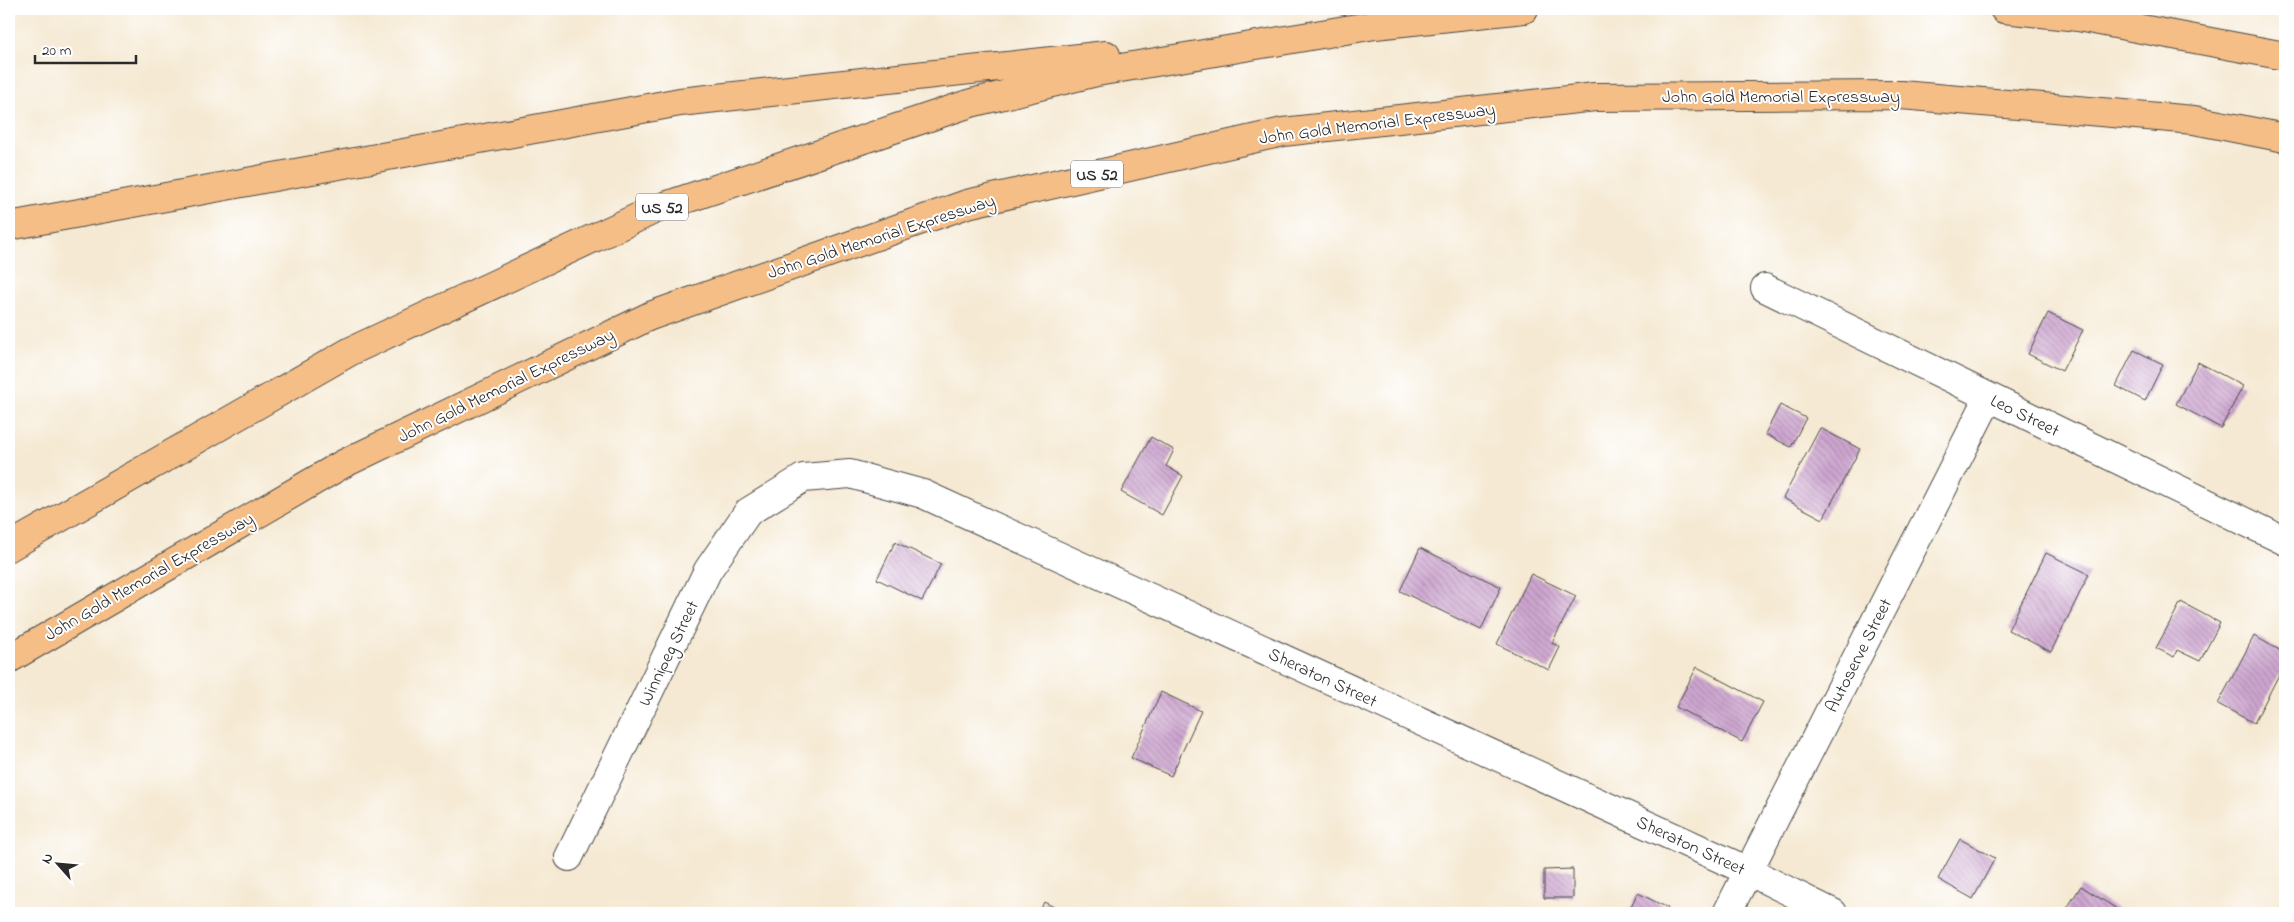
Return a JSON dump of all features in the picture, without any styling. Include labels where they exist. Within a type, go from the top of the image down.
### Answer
[{"type":"highway","name":"US 52","points":[[9,547],[352,351],[656,209],[971,103],[1097,72],[1375,25],[1524,9]]},
{"type":"highway","points":[[2004,9],[2078,17],[2285,56]]},
{"type":"highway","points":[[9,226],[680,102],[1375,25]]},
{"type":"highway","name":"John Gold Memorial Expressway","points":[[9,659],[343,464],[650,316],[967,204],[1283,132],[1594,97],[1901,94],[2194,120],[2285,138]]},
{"type":"street","name":"Leo Street","points":[[1765,288],[2285,541]]},
{"type":"street","name":"Autoserve Street","points":[[1727,913],[1989,397]]},
{"type":"street","name":"Sheraton Street","points":[[803,478],[850,474],[923,494],[1748,871],[1833,913]]},
{"type":"street","name":"Winnipeg Street","points":[[569,857],[708,570],[748,512],[803,478]]},
{"type":"building","points":[[2048,313],[2083,330],[2062,371],[2028,354]]},
{"type":"building","points":[[2134,350],[2163,364],[2145,401],[2116,386]]},
{"type":"building","points":[[2198,362],[2243,386],[2221,428],[2176,404]]},
{"type":"building","points":[[1780,405],[1806,418],[1791,447],[1765,434]]},
{"type":"building","points":[[1820,428],[1860,449],[1823,519],[1783,498]]},
{"type":"building","points":[[1151,437],[1174,450],[1166,466],[1183,476],[1162,515],[1121,492]]},
{"type":"building","points":[[895,542],[941,564],[922,601],[877,579]]},
{"type":"building","points":[[1420,548],[1501,587],[1481,630],[1400,591]]},
{"type":"building","points":[[2046,553],[2089,574],[2051,652],[2008,630]]},
{"type":"building","points":[[1531,574],[1576,596],[1552,643],[1560,647],[1549,670],[1497,644]]},
{"type":"building","points":[[2181,602],[2220,623],[2200,661],[2177,650],[2174,657],[2156,648]]},
{"type":"building","points":[[2254,636],[2285,653],[2285,663],[2254,723],[2218,704]]},
{"type":"building","points":[[1697,667],[1763,702],[1742,742],[1676,707]]},
{"type":"building","points":[[1161,692],[1201,711],[1171,776],[1131,758]]},
{"type":"building","points":[[1960,839],[1995,858],[1973,899],[1938,879]]},
{"type":"building","points":[[1573,869],[1573,898],[1544,898],[1544,870]]},
{"type":"building","points":[[2081,886],[2123,913],[2064,913]]},
{"type":"building","points":[[1638,893],[1668,908],[1665,913],[1628,913]]},
{"type":"building","points":[[1044,902],[1066,913],[1039,913]]}]
